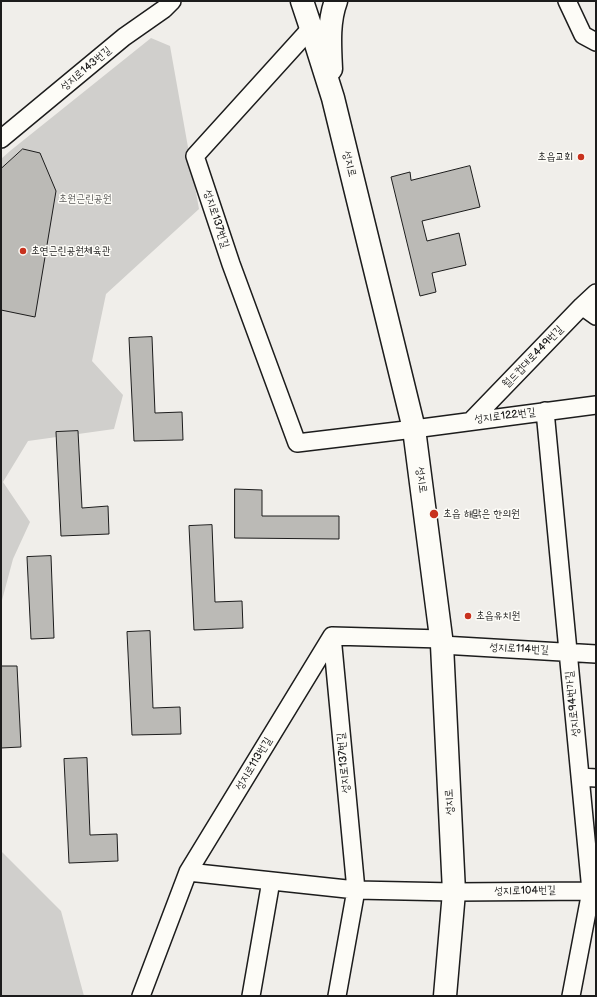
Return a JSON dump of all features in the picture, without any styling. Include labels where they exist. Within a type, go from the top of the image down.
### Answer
[{"type":"main road","name":"성지로","points":[[302,1],[333,98],[414,429],[442,642],[454,892],[445,996]]},
{"type":"main road","points":[[333,98],[330,53],[333,8],[336,1]]},
{"type":"street","points":[[567,1],[583,35],[596,42]]},
{"type":"street","name":"성지로143번길","points":[[1,139],[162,4]]},
{"type":"street","name":"성지로137번길","points":[[297,443],[231,264],[195,156],[311,28]]},
{"type":"street","name":"월드컵대로449번길","points":[[471,421],[596,293]]},
{"type":"street","points":[[582,306],[596,316]]},
{"type":"street","name":"성지로122번길","points":[[297,443],[596,405]]},
{"type":"street","name":"성지로94번가길","points":[[545,411],[568,652],[588,777],[594,891],[571,996]]},
{"type":"street","name":"성지로137번길","points":[[332,636],[356,890],[337,996]]},
{"type":"street","points":[[332,636],[442,642]]},
{"type":"street","name":"성지로113번길","points":[[141,996],[188,872],[332,636]]},
{"type":"street","name":"성지로114번길","points":[[442,642],[596,654]]},
{"type":"street","points":[[188,872],[356,890]]},
{"type":"street","points":[[252,990],[271,881]]},
{"type":"street","name":"성지로104번길","points":[[356,890],[454,892],[594,891]]},
{"type":"green space","name":"초원근린공원","points":[[151,38],[170,46],[199,209],[106,294],[92,361],[123,395],[114,429],[28,441],[3,482],[30,522],[13,559],[1,604],[1,159]]},
{"type":"green space","points":[[1,851],[61,911],[84,996],[1,996]]},
{"type":"building","name":"초연근린공원체육관","points":[[23,149],[40,153],[56,191],[35,317],[1,310],[1,169]]},
{"type":"building","points":[[470,166],[480,207],[422,221],[427,241],[459,233],[466,265],[432,273],[436,292],[420,296],[391,177],[410,172],[411,180]]},
{"type":"building","points":[[152,337],[155,413],[182,412],[183,440],[134,441],[129,338]]},
{"type":"building","points":[[78,431],[82,508],[108,506],[109,534],[61,536],[56,432]]},
{"type":"building","points":[[235,489],[262,490],[262,516],[339,516],[339,539],[235,538]]},
{"type":"building","points":[[212,525],[215,602],[242,601],[243,628],[194,630],[189,526]]},
{"type":"building","points":[[51,556],[54,638],[31,639],[27,557]]},
{"type":"building","points":[[150,631],[153,708],[180,707],[181,734],[132,735],[127,632]]},
{"type":"building","points":[[1,666],[17,666],[21,747],[1,748]]},
{"type":"building","points":[[87,758],[90,835],[117,834],[118,861],[69,863],[64,759]]},
{"type":"place","name":"초읍교회","points":[[581,157]]},
{"type":"place","name":"초연근린공원체육관","points":[[23,251]]},
{"type":"place","name":"초읍 해맑은 한의원","points":[[434,514]]},
{"type":"place","name":"초읍유치원","points":[[468,616]]}]
